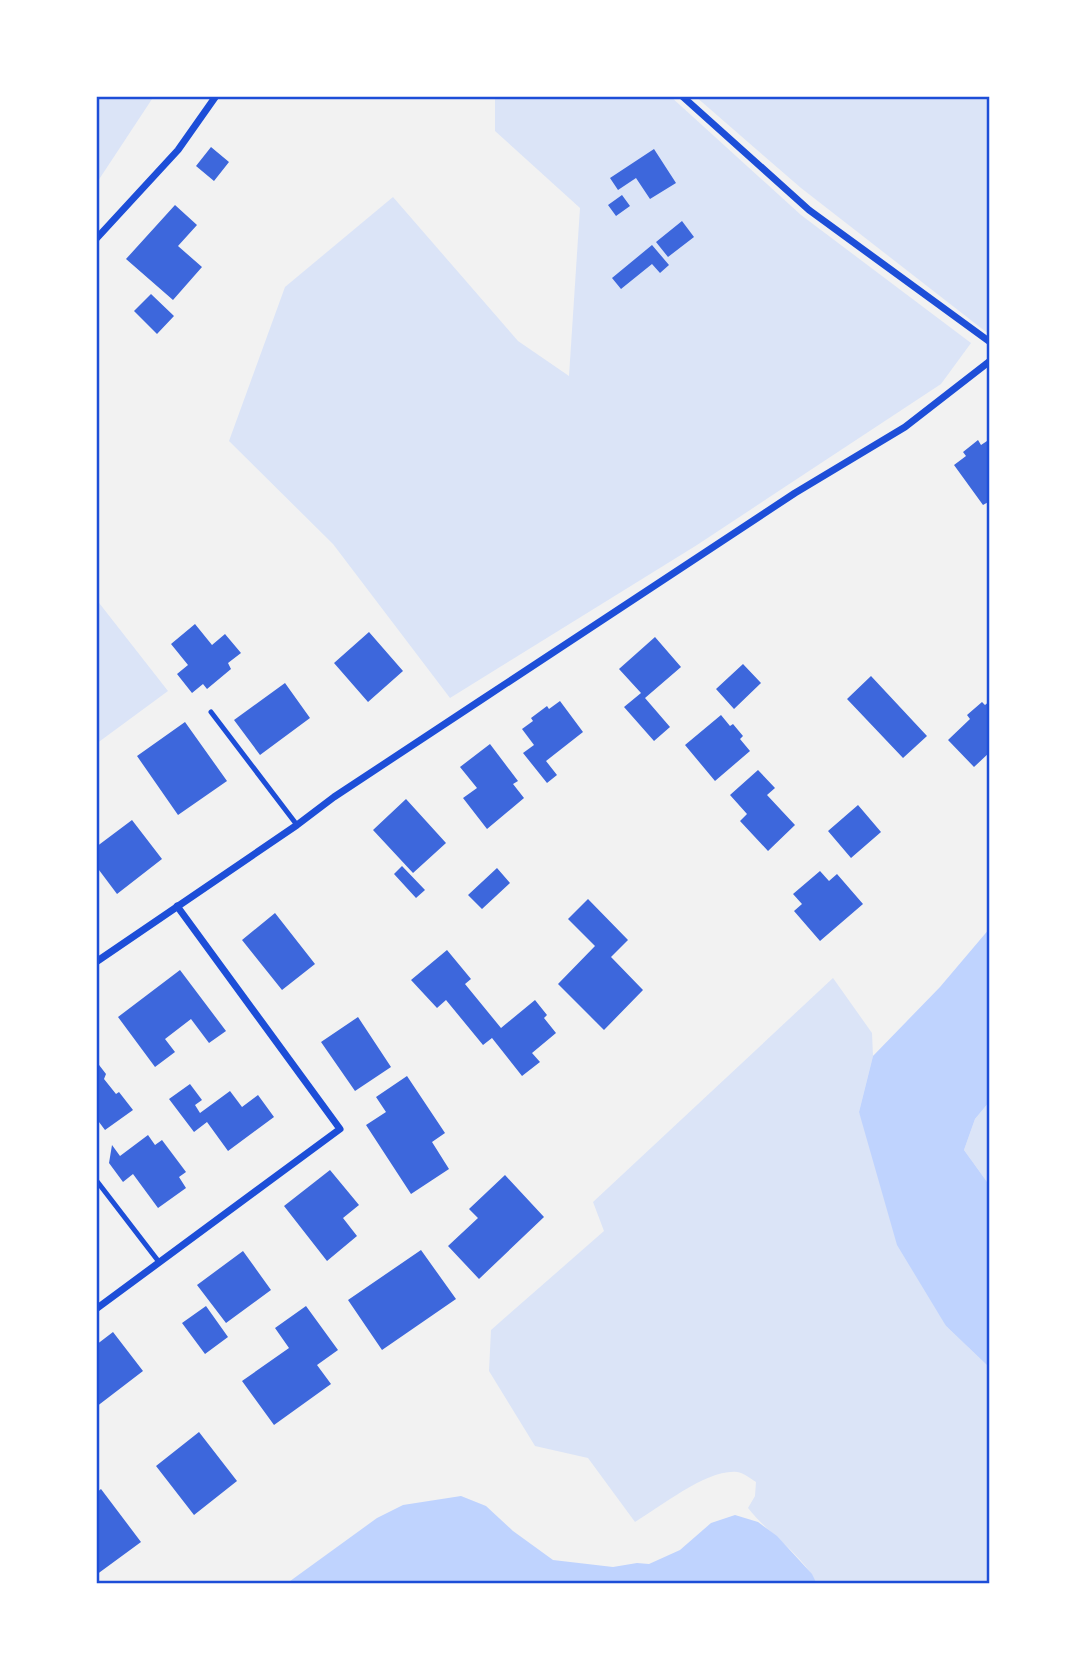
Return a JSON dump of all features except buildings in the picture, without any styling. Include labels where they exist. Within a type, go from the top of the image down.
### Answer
[{"type":"street","points":[[96,239],[178,150],[216,96]]},
{"type":"street","points":[[682,96],[809,210],[990,342]]},
{"type":"street","points":[[96,962],[298,825],[334,797],[784,501],[905,428],[990,361]]},
{"type":"street","points":[[96,1309],[340,1129],[177,906]]},
{"type":"lane","points":[[211,712],[298,825]]},
{"type":"lane","points":[[96,1180],[159,1262]]},
{"type":"shaded area","points":[[96,96],[154,96],[96,184]]},
{"type":"shaded area","points":[[495,96],[670,96],[801,215],[971,343],[941,384],[697,545],[450,698],[333,544],[229,441],[285,287],[393,197],[518,341],[569,376],[580,208],[495,131]]},
{"type":"shaded area","points":[[695,96],[990,96],[990,335],[801,188]]},
{"type":"shaded area","points":[[96,599],[168,691],[96,744]]},
{"type":"shaded area","points":[[833,978],[872,1033],[873,1056],[859,1112],[946,1326],[990,1368],[990,1584],[817,1584],[794,1553],[748,1508],[755,1496],[756,1482],[737,1472],[712,1476],[699,1482],[635,1522],[588,1458],[535,1446],[489,1371],[491,1330],[604,1231],[593,1202]]},
{"type":"shaded area","points":[[990,1101],[990,1186],[964,1150],[975,1119]]},
{"type":"water","points":[[990,928],[990,1101],[975,1119],[964,1150],[990,1186],[990,1368],[946,1326],[897,1245],[859,1112],[873,1056],[940,987]]},
{"type":"water","points":[[461,1496],[486,1506],[513,1531],[553,1560],[613,1567],[649,1564],[680,1550],[711,1523],[735,1515],[758,1522],[777,1536],[812,1574],[817,1584],[286,1584],[377,1518],[403,1505]]}]
